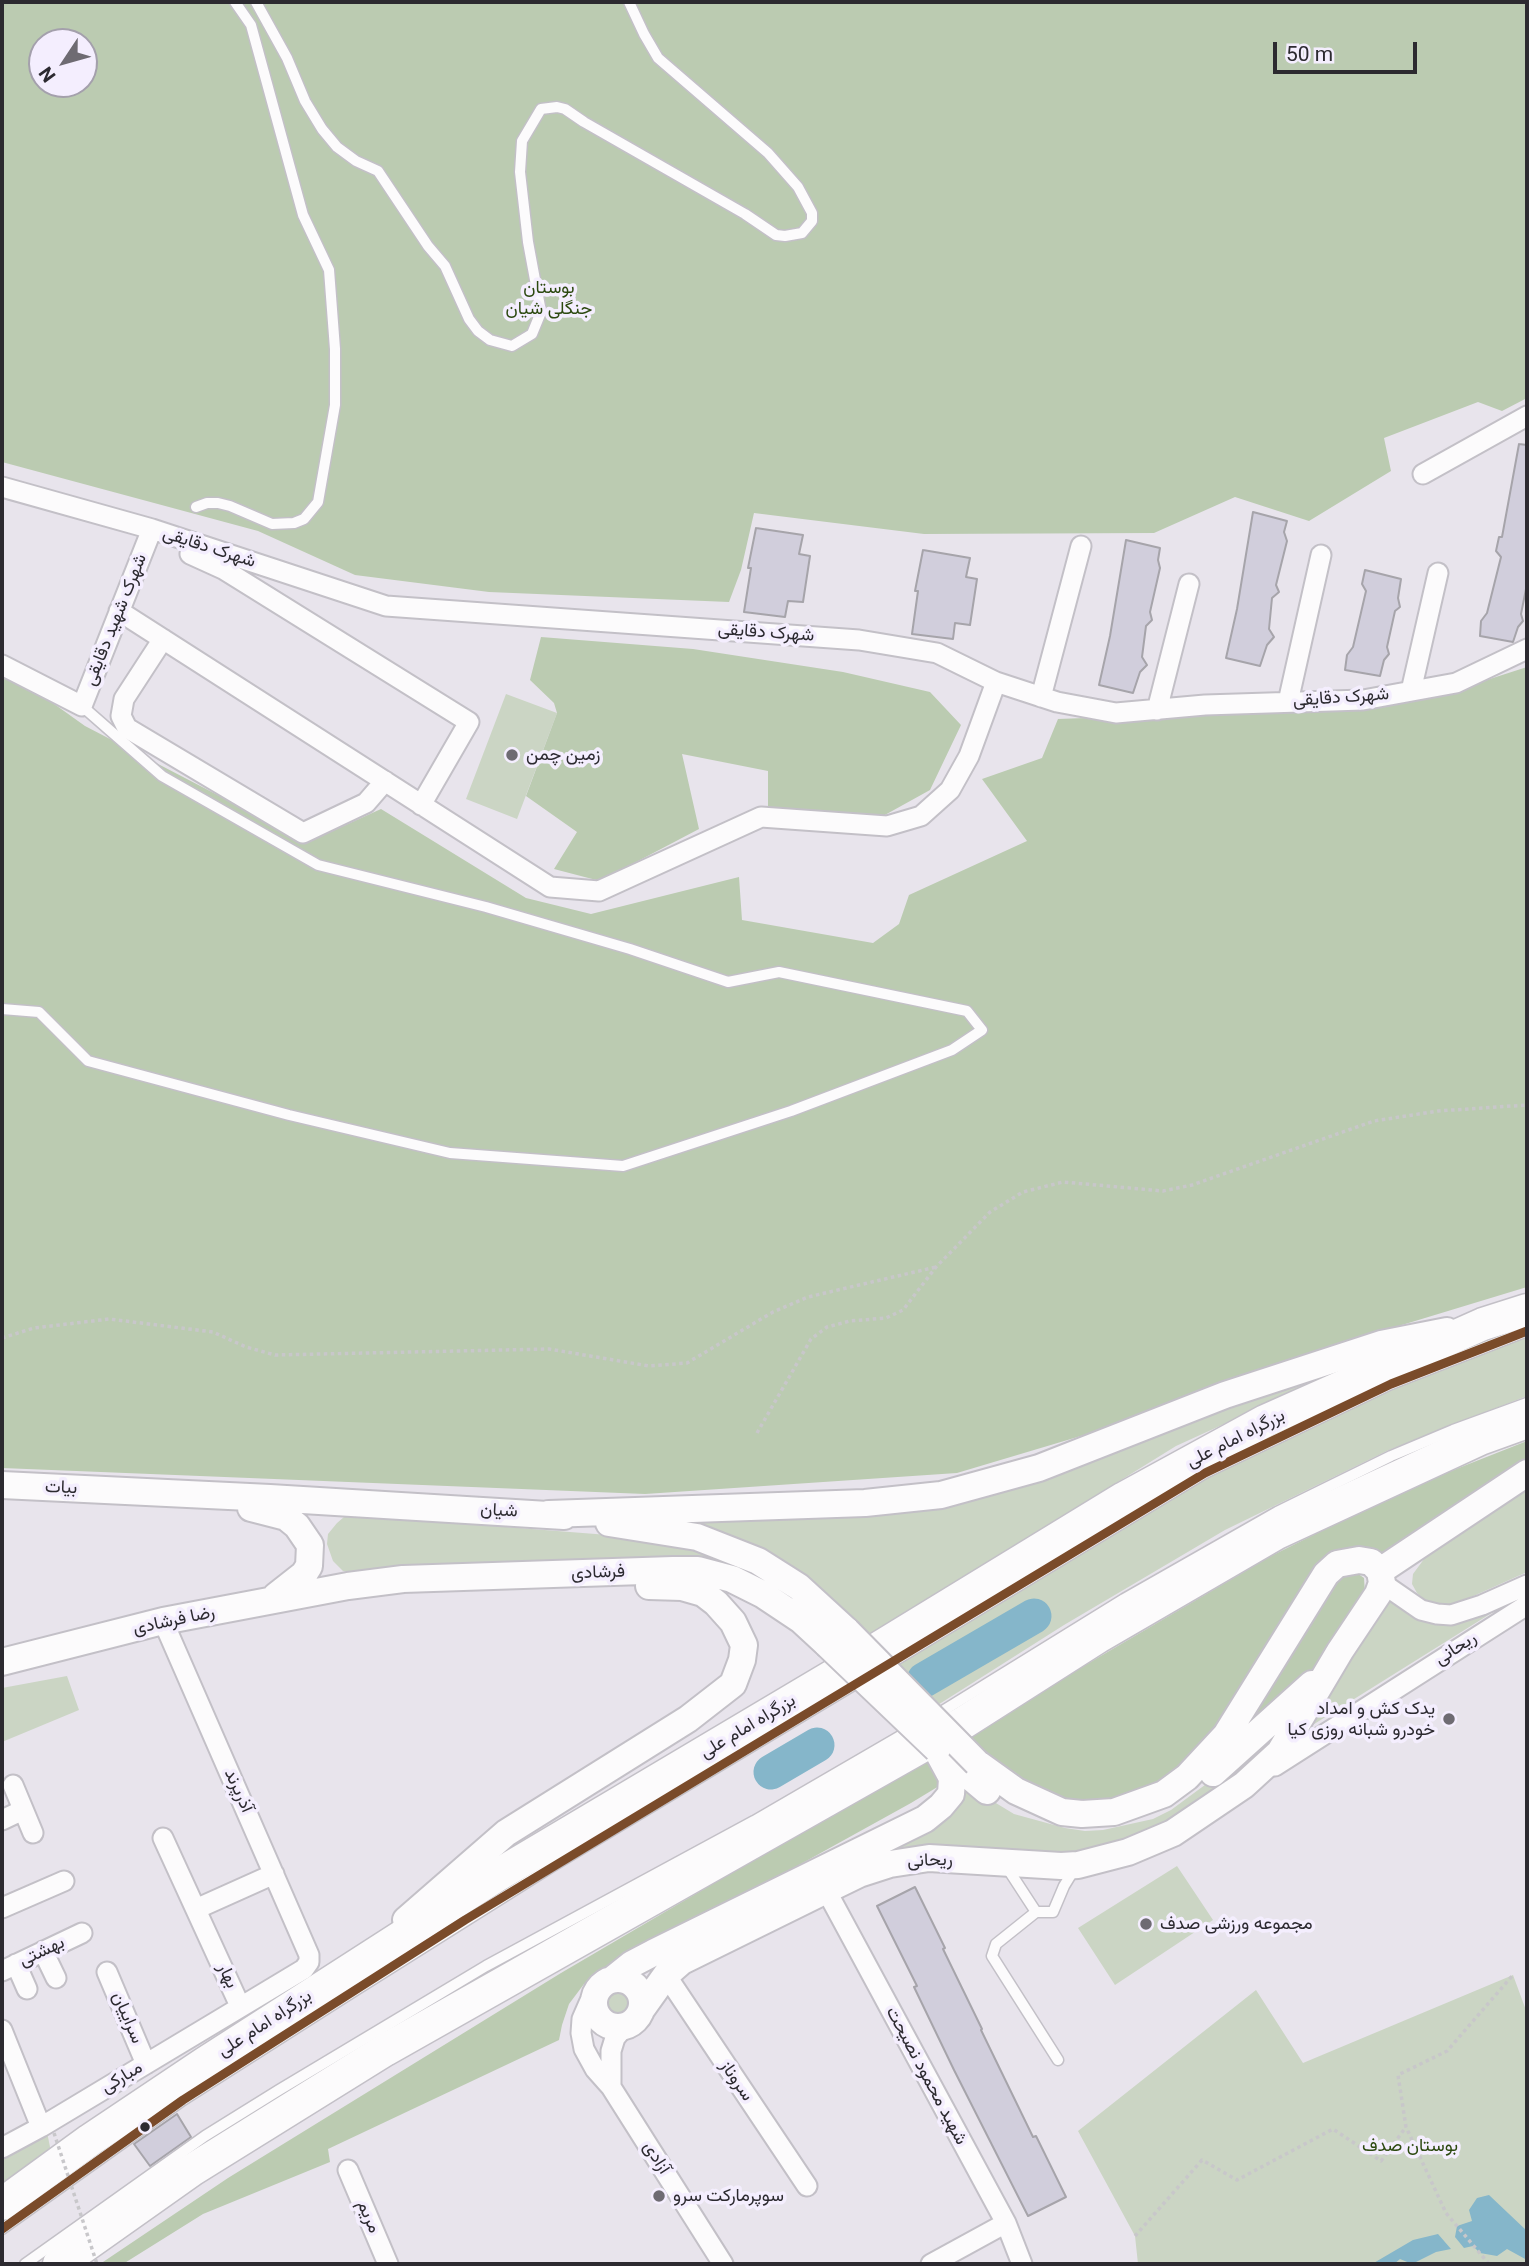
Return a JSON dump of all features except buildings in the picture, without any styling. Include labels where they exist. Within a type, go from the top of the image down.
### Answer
[{"type":"highway","name":"بزرگراه امام علی","points":[[2,2204],[102,2133],[496,1876],[831,1677],[1124,1498],[1265,1421],[1483,1324],[1527,1310]]},
{"type":"highway","points":[[59,2264],[192,2170],[338,2079],[963,1723],[1098,1637],[1266,1540],[1480,1439],[1527,1422]]},
{"type":"main road","points":[[549,1514],[865,1503],[941,1495],[1039,1468],[1225,1395],[1381,1344],[1483,1324]]},
{"type":"main road","points":[[1381,1577],[1527,1473]]},
{"type":"main road","name":"بیات","points":[[2,1485],[121,1490]]},
{"type":"main road","points":[[121,1490],[272,1512],[286,1517],[297,1526],[326,1572],[348,1586]]},
{"type":"main road","name":"شیان","points":[[121,1490],[549,1514],[671,1531],[730,1549],[783,1576],[837,1637]]},
{"type":"main road","points":[[267,1602],[304,1574],[309,1566],[313,1530],[321,1515],[328,1508],[342,1503]]},
{"type":"main road","name":"ریحانی","points":[[632,2018],[666,1975],[682,1961],[859,1874],[906,1860],[929,1858],[1078,1865],[1128,1852],[1173,1833],[1244,1785],[1280,1752],[1377,1594],[1381,1577],[1371,1562],[1359,1560],[1337,1564],[1325,1574],[1226,1735],[1187,1777],[1164,1794],[1114,1812],[1062,1812],[1016,1791],[977,1763],[837,1637]]},
{"type":"main road","name":"فرشادی","points":[[348,1586],[403,1579],[698,1570],[732,1579],[762,1594],[801,1620],[837,1637]]},
{"type":"main road","points":[[338,1977],[506,1833],[688,1719],[733,1684],[744,1645],[733,1622],[716,1603],[703,1594],[682,1587],[585,1584],[525,1576]]},
{"type":"main road","name":"رضا فرشادی","points":[[2,1662],[163,1621],[348,1586]]},
{"type":"main road","points":[[837,1637],[937,1749],[997,1798],[1044,1818],[1088,1827],[1125,1822],[1154,1813],[1195,1790],[1308,1688],[1334,1661]]},
{"type":"main road","points":[[603,1988],[628,1982],[640,1993],[632,2018],[617,2027],[603,2022],[595,2011],[603,1988],[632,1964],[925,1819],[951,1794],[952,1778],[937,1749]]},
{"type":"street","points":[[1423,474],[1527,416]]},
{"type":"street","name":"شهرک دقایقی","points":[[2,487],[152,529],[386,606],[859,640],[937,653],[996,682],[1041,697],[1116,713],[1363,700],[1456,683],[1527,649]]},
{"type":"street","name":"شهرک شهید دقایقی","points":[[2,666],[82,706],[152,529]]},
{"type":"street","points":[[1041,697],[1080,546]]},
{"type":"street","points":[[190,554],[223,569],[469,722],[421,805]]},
{"type":"street","points":[[1288,702],[1321,555]]},
{"type":"street","points":[[1411,691],[1438,573]]},
{"type":"street","points":[[1157,710],[1189,584]]},
{"type":"street","points":[[119,611],[550,887],[599,891],[761,817],[887,826],[920,817],[950,790],[969,756],[996,682]]},
{"type":"street","points":[[163,639],[124,699],[121,716],[127,728],[303,834],[366,803],[385,782]]},
{"type":"street","name":"ریحانی","points":[[1381,1577],[1421,1611],[1451,1615],[1527,1585]]},
{"type":"street","name":"ریحانی","points":[[1244,1785],[1527,1605]]},
{"type":"street","name":"آذرپرند","points":[[163,1621],[310,1962]]},
{"type":"street","points":[[13,1785],[33,1833]]},
{"type":"street","points":[[2,1820],[23,1810]]},
{"type":"street","name":"بهار","points":[[163,1838],[240,2006],[304,1969],[310,1962]]},
{"type":"street","points":[[196,1909],[274,1874]]},
{"type":"street","points":[[2,1908],[64,1881]]},
{"type":"street","name":"شهید محمود نصیحت","points":[[826,1890],[1006,2222],[1022,2264]]},
{"type":"street","name":"بهشتی","points":[[9,1967],[82,1933]]},
{"type":"street","points":[[43,1951],[55,1978]]},
{"type":"street","points":[[9,1967],[27,1989]]},
{"type":"street","name":"سراییان","points":[[107,1972],[146,2064]]},
{"type":"street","name":"سروناز","points":[[666,1975],[807,2186]]},
{"type":"street","name":"آزادی","points":[[603,1988],[589,2003],[582,2019],[584,2049],[723,2264]]},
{"type":"street","name":"مبارکی","points":[[2,2148],[48,2130],[146,2064],[240,2006]]},
{"type":"street","points":[[611,2087],[611,2052],[615,2038],[632,2018]]},
{"type":"street","points":[[2,2030],[48,2130]]},
{"type":"street","name":"مریم","points":[[348,2170],[388,2264]]},
{"type":"street","points":[[931,2264],[1006,2222]]},
{"type":"lane","points":[[196,507],[218,503],[272,524],[294,523],[304,519],[318,502],[335,404],[335,349],[329,270],[303,215],[251,25],[235,2]]},
{"type":"lane","points":[[256,2],[322,129],[337,147],[378,171],[445,267],[473,326],[490,340],[512,346],[532,334],[541,312],[520,172],[522,141],[541,109],[565,109],[776,234],[785,236],[802,233],[812,221],[812,213],[804,197],[768,153],[658,58],[629,2]]},
{"type":"lane","points":[[2,1009],[39,1012],[88,1061],[289,1115],[450,1153],[623,1166],[791,1111],[952,1050],[982,1030],[967,1011],[779,972],[729,982],[630,949],[486,907],[318,865],[162,776],[82,706]]},
{"type":"lane","points":[[2,2229],[183,2100],[465,1920],[1205,1473],[1391,1384],[1527,1331]]},
{"type":"lane","points":[[25,2264],[205,2136],[279,2090],[486,1966],[842,1771],[1197,1556],[1276,1512],[1391,1456],[1527,1403]]},
{"type":"lane","points":[[1004,1862],[1037,1912]]},
{"type":"lane","points":[[1058,2060],[992,1956],[996,1944],[1037,1912],[1053,1912],[1064,1886],[1078,1865]]},
{"type":"path","points":[[757,1433],[811,1339],[827,1327],[850,1321],[886,1318],[903,1310],[936,1267],[990,1212],[1023,1192],[1063,1182],[1163,1191],[1192,1185],[1374,1121],[1438,1111],[1527,1105]]},
{"type":"path","points":[[2,1338],[34,1328],[109,1319],[213,1332],[246,1347],[275,1355],[549,1349],[649,1366],[687,1363],[773,1312],[808,1297],[936,1267]]},
{"type":"path","points":[[1489,2264],[1446,2213],[1406,2127],[1398,2075],[1447,2051],[1513,1975]]},
{"type":"path","points":[[1135,2236],[1202,2160],[1237,2180],[1333,2129],[1381,2161],[1406,2127]]},
{"type":"path","points":[[48,2130],[97,2264]]},
{"type":"green space","name":"بوستان جنگلی شیان","points":[[2,2],[1527,2],[1527,398],[1502,411],[1478,402],[1384,438],[1391,471],[1309,521],[1235,497],[1154,533],[924,534],[754,513],[741,570],[729,602],[489,592],[355,575],[258,531],[2,462]]},
{"type":"green space","points":[[541,637],[693,649],[843,672],[930,692],[961,725],[930,790],[856,831],[768,827],[768,771],[682,754],[699,829],[600,881],[554,869],[577,832],[526,796],[557,713],[554,703],[530,680]]},
{"type":"green space","points":[[1527,667],[1527,1287],[1369,1335],[1101,1430],[957,1473],[645,1494],[2,1468],[2,676],[29,686],[85,726],[308,842],[381,809],[526,898],[591,914],[739,877],[742,920],[873,943],[899,924],[909,895],[1027,841],[982,779],[1042,758],[1058,719],[1355,708],[1437,696]]},
{"type":"green space","name":"زمین چمن","points":[[506,694],[557,713],[517,819],[466,799]]},
{"type":"green space","points":[[1527,1336],[1527,1396],[1389,1450],[1225,1530],[1064,1625],[933,1708],[892,1667],[1220,1470],[1395,1387]]},
{"type":"green space","points":[[1386,1350],[1176,1446],[868,1637],[816,1587],[639,1520],[826,1515],[1179,1424]]},
{"type":"green space","points":[[1527,1441],[1527,1466],[1385,1554],[1370,1549],[1356,1549],[1226,1723],[1168,1780],[1106,1805],[1062,1804],[982,1760],[911,1803],[584,1984],[569,2004],[559,2040],[328,2149],[330,2162],[203,2214],[123,2264],[100,2264],[228,2178],[561,1973],[1271,1556],[1408,1488]]},
{"type":"green space","points":[[1527,1486],[1527,1572],[1449,1607],[1428,1603],[1417,1593],[1412,1584],[1413,1574],[1427,1555]]},
{"type":"green space","points":[[353,1515],[672,1540],[742,1564],[809,1607],[761,1584],[474,1564],[400,1567],[350,1573],[343,1571],[333,1561],[327,1544],[328,1534],[337,1523],[344,1517]]},
{"type":"green space","points":[[1357,1573],[1364,1578],[1365,1594],[1315,1669],[1233,1747],[1334,1578]]},
{"type":"green space","points":[[1389,1600],[1404,1610],[1506,1604],[1295,1736]]},
{"type":"green space","points":[[67,1676],[79,1710],[2,1742],[2,1688]]},
{"type":"green space","points":[[1301,1702],[1271,1750],[1195,1809],[1099,1853],[878,1857],[960,1785],[1014,1814],[1065,1828],[1103,1830],[1153,1819],[1171,1810],[1213,1779]]},
{"type":"green space","name":"مجموعه ورزشی صدف","points":[[1177,1866],[1213,1920],[1115,1985],[1078,1928]]},
{"type":"green space","name":"بوستان صدف","points":[[1513,1975],[1527,2013],[1527,2264],[1138,2264],[1135,2236],[1078,2131],[1256,1990],[1303,2063]]},
{"type":"green space","points":[[618,1990],[628,1993],[631,2003],[628,2013],[618,2016],[608,2013],[605,2003],[608,1993]]},
{"type":"green space","points":[[47,2132],[51,2152],[2,2188],[2,2158]]},
{"type":"water","points":[[1489,2195],[1527,2231],[1527,2260],[1507,2249],[1497,2256],[1480,2253],[1473,2246],[1464,2248],[1455,2237],[1457,2226],[1472,2221],[1469,2210],[1477,2198]]},
{"type":"water","points":[[1438,2234],[1451,2249],[1436,2252],[1412,2264],[1400,2259],[1394,2264],[1372,2264],[1413,2240]]},
{"type":"waterway","points":[[924,1680],[1034,1616]]},
{"type":"waterway","points":[[771,1772],[817,1745]]},
{"type":"transit line","points":[[2,2229],[183,2100],[465,1920],[1205,1473],[1391,1384],[1527,1331]]},
{"type":"place","name":"زمین چمن","points":[[512,755]]},
{"type":"place","name":"یدک کش و امداد خودرو شبانه روزی کیا","points":[[1449,1719]]},
{"type":"place","name":"مجموعه ورزشی صدف","points":[[1146,1924]]},
{"type":"place","name":"سوپرمارکت سرو","points":[[659,2196]]}]
